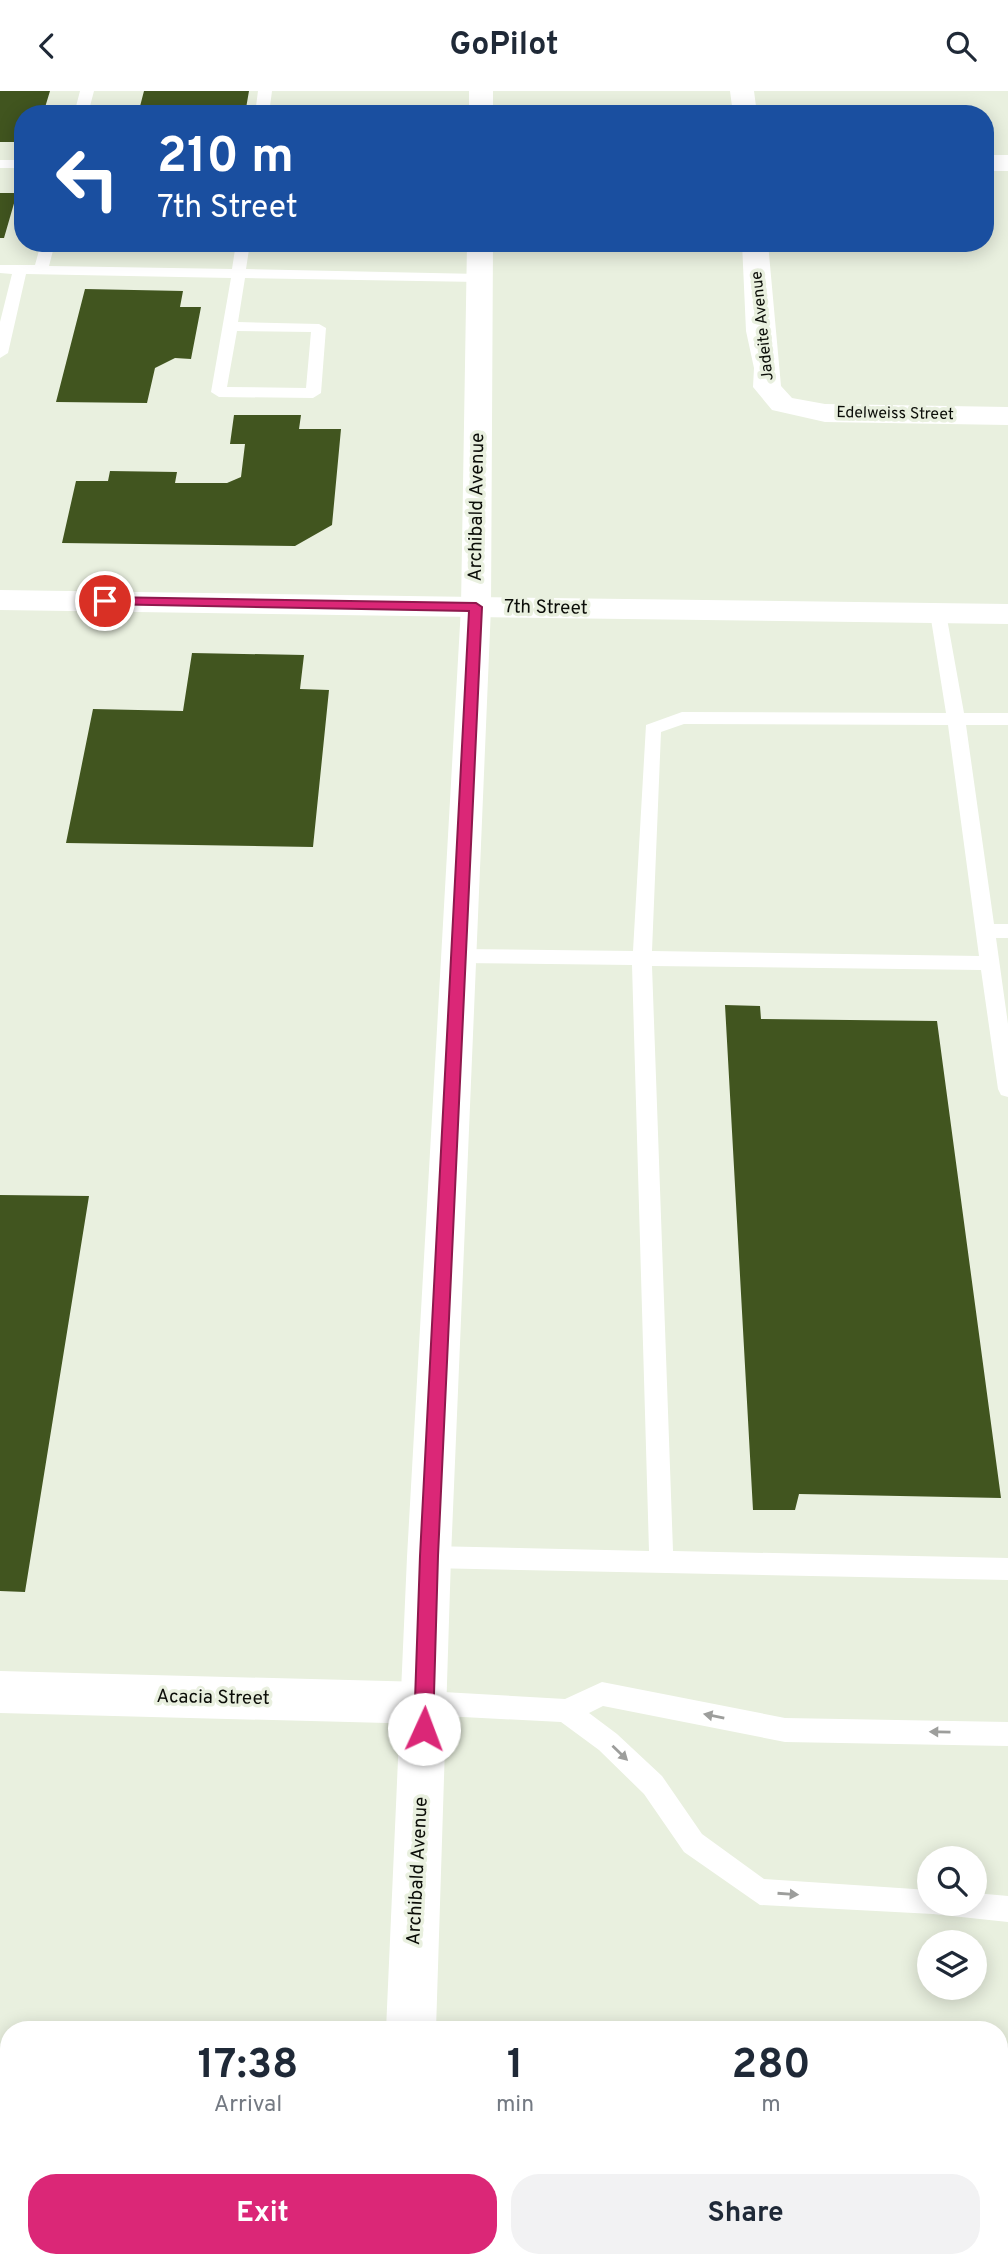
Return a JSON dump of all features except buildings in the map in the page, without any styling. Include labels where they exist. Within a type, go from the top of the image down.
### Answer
[{"type":"main road","name":"Archibald Avenue","points":[[411,2021],[429,1556],[476,607],[480,252]]},
{"type":"main road","name":"Jadeite Avenue","points":[[756,252],[761,331],[768,368],[767,387],[782,404]]},
{"type":"main road","name":"Edelweiss Street","points":[[782,404],[825,413],[1008,416]]},
{"type":"main road","name":"7th Street","points":[[0,600],[1008,614]]},
{"type":"main road","name":"Acacia Street","points":[[0,1692],[425,1703]]},
{"type":"lane","points":[[41,269],[46,252]]},
{"type":"lane","points":[[230,326],[319,328],[313,393],[219,392],[242,252]]},
{"type":"lane","points":[[0,269],[479,278]]},
{"type":"lane","points":[[0,353],[20,269]]},
{"type":"lane","points":[[937,613],[958,719],[988,963],[1008,1089]]},
{"type":"lane","points":[[662,1562],[642,959],[652,729],[682,718],[1008,719]]},
{"type":"lane","points":[[984,931],[1008,931]]},
{"type":"lane","points":[[458,956],[988,963]]},
{"type":"lane","points":[[429,1556],[1008,1569]]},
{"type":"lane","points":[[425,1703],[566,1711],[602,1694],[786,1730],[1008,1734]]},
{"type":"lane","points":[[566,1711],[608,1742],[653,1785],[693,1843],[760,1892],[917,1902]]},
{"type":"lane","points":[[987,1907],[1008,1909]]},
{"type":"route","points":[[105,601],[476,607],[429,1556],[424,1729]]}]
